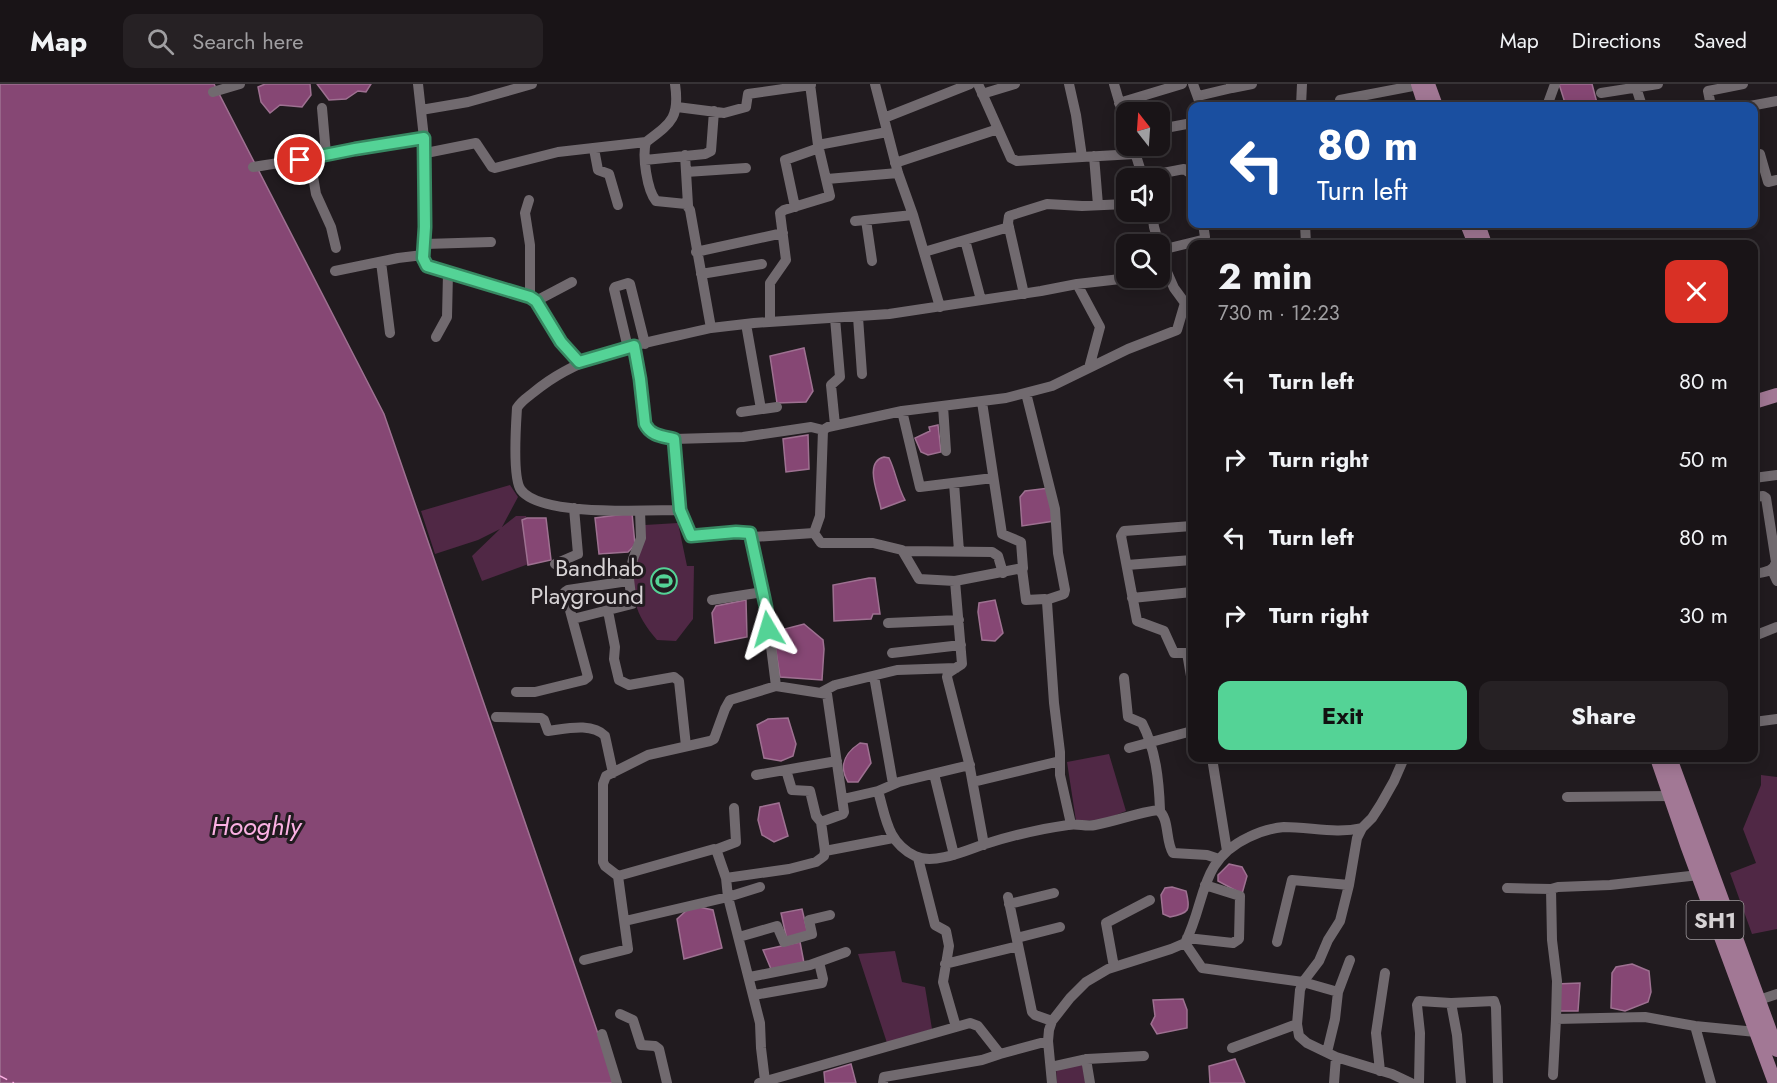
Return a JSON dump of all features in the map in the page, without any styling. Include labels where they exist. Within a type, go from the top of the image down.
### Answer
[{"type":"main road","points":[[1418,84],[1424,102]]},
{"type":"main road","points":[[1428,84],[1435,102]]},
{"type":"main road","points":[[1758,401],[1777,395]]},
{"type":"main road","points":[[1758,410],[1777,405]]},
{"type":"main road","name":"SH1","points":[[1658,762],[1775,1083]]},
{"type":"main road","name":"SH1","points":[[1672,762],[1777,1050]]},
{"type":"street","points":[[213,92],[240,84]]},
{"type":"street","points":[[418,84],[426,153],[424,262],[428,267],[519,292],[533,299]]},
{"type":"street","points":[[421,110],[468,102],[532,84]]},
{"type":"street","points":[[426,153],[476,143],[495,168],[558,152],[645,141],[667,126],[676,112],[675,84]]},
{"type":"street","points":[[677,106],[724,112],[744,108],[748,94],[811,84],[819,146],[830,196],[780,213],[786,260],[770,283],[770,322]]},
{"type":"street","points":[[875,84],[896,168],[913,215],[940,307]]},
{"type":"street","points":[[884,118],[970,84]]},
{"type":"street","points":[[1015,84],[980,89],[1011,158],[1015,161],[1116,153]]},
{"type":"street","points":[[1068,84],[1076,114],[1082,157]]},
{"type":"street","points":[[1114,84],[1119,102]]},
{"type":"street","points":[[1122,102],[1182,84]]},
{"type":"street","points":[[1193,84],[1200,101],[1231,86],[1252,84]]},
{"type":"street","points":[[1300,102],[1302,84]]},
{"type":"street","points":[[1340,100],[1418,84]]},
{"type":"street","points":[[1548,102],[1555,84]]},
{"type":"street","points":[[1601,93],[1658,84]]},
{"type":"street","points":[[1707,88],[1743,84]]},
{"type":"street","points":[[1636,86],[1641,102]]},
{"type":"street","points":[[1758,105],[1777,101]]},
{"type":"street","points":[[322,108],[326,154]]},
{"type":"street","points":[[645,160],[705,154],[712,149],[714,111]]},
{"type":"street","points":[[1170,127],[1188,124]]},
{"type":"street","points":[[827,179],[896,168],[998,129]]},
{"type":"street","points":[[795,207],[785,160],[819,146],[887,132]]},
{"type":"street","points":[[253,167],[424,138]]},
{"type":"street","points":[[645,141],[645,160],[652,195],[656,201],[688,206]]},
{"type":"street","points":[[594,148],[598,170],[609,174],[618,205]]},
{"type":"street","points":[[1758,155],[1760,154],[1768,182],[1777,180]]},
{"type":"street","points":[[685,156],[688,206],[711,328]]},
{"type":"street","points":[[1094,156],[1098,205]]},
{"type":"street","points":[[310,159],[316,194],[331,227],[336,248]]},
{"type":"street","points":[[686,172],[746,168]]},
{"type":"street","points":[[1170,172],[1184,169],[1188,172]]},
{"type":"street","points":[[530,200],[525,213],[530,245],[533,299],[561,342],[579,362]]},
{"type":"street","points":[[1024,294],[1007,220],[1009,216],[1047,204],[1116,204]]},
{"type":"street","points":[[872,261],[861,220],[913,215]]},
{"type":"street","points":[[924,252],[1009,227]]},
{"type":"street","points":[[696,252],[783,233]]},
{"type":"street","points":[[965,240],[981,300]]},
{"type":"street","points":[[335,271],[424,250],[491,242]]},
{"type":"street","points":[[1170,248],[1188,243]]},
{"type":"street","points":[[381,261],[390,333]]},
{"type":"street","points":[[700,274],[762,264]]},
{"type":"street","points":[[436,338],[447,316],[448,273]]},
{"type":"street","points":[[680,510],[574,508],[548,505],[523,493],[519,484],[515,440],[518,405],[556,375],[579,362],[711,328],[858,317],[940,307],[1116,280]]},
{"type":"street","points":[[533,299],[572,282]]},
{"type":"street","points":[[636,346],[614,289],[628,283],[630,284],[646,427],[655,435],[674,439],[743,436],[811,427],[823,430],[835,425],[902,411],[982,402],[1052,386],[1128,349],[1177,330],[1188,305]]},
{"type":"street","points":[[1170,283],[1188,302]]},
{"type":"street","points":[[1077,284],[1100,327],[1089,368]]},
{"type":"street","points":[[858,317],[862,374]]},
{"type":"street","points":[[835,318],[840,377],[831,385],[835,425]]},
{"type":"street","points":[[746,324],[761,410]]},
{"type":"street","points":[[982,402],[1002,534],[1021,542],[1026,600],[1046,600],[1064,594],[1065,590],[1058,556],[1055,509],[1026,393]]},
{"type":"street","points":[[943,406],[946,451]]},
{"type":"street","points":[[741,412],[777,407]]},
{"type":"street","points":[[902,411],[920,486],[993,478]]},
{"type":"street","points":[[814,532],[820,516],[823,430]]},
{"type":"street","points":[[674,439],[680,510],[693,537],[736,532],[750,533],[753,537],[776,686]]},
{"type":"street","points":[[1758,477],[1777,475]]},
{"type":"street","points":[[954,483],[958,551]]},
{"type":"street","points":[[1758,497],[1763,496],[1768,503],[1776,562],[1772,570],[1758,573]]},
{"type":"street","points":[[555,564],[578,554],[574,508]]},
{"type":"street","points":[[573,619],[632,604],[629,579],[633,559],[640,543],[640,511]]},
{"type":"street","points":[[1188,526],[1122,533],[1121,537],[1137,622],[1164,631],[1174,653],[1188,653]]},
{"type":"street","points":[[753,537],[814,532]]},
{"type":"street","points":[[814,532],[821,543],[873,543],[904,551],[992,552],[998,556],[1003,573]]},
{"type":"street","points":[[904,551],[919,579],[955,581],[1022,569]]},
{"type":"street","points":[[1126,565],[1188,560]]},
{"type":"street","points":[[1772,570],[1777,581]]},
{"type":"street","points":[[516,692],[541,691],[588,677],[566,591],[629,579]]},
{"type":"street","points":[[955,581],[962,664],[947,676],[970,765],[984,845]]},
{"type":"street","points":[[712,600],[763,592]]},
{"type":"street","points":[[1132,598],[1188,592]]},
{"type":"street","points":[[1046,600],[1060,775],[1071,824]]},
{"type":"street","points":[[608,611],[619,680],[629,685],[674,677],[679,681],[686,746]]},
{"type":"street","points":[[888,623],[959,621]]},
{"type":"street","points":[[1758,634],[1777,627]]},
{"type":"street","points":[[892,653],[961,645]]},
{"type":"street","points":[[822,692],[832,686],[911,668],[956,668]]},
{"type":"street","points":[[874,676],[893,784]]},
{"type":"street","points":[[1124,678],[1128,717],[1142,723],[1150,742],[1158,781],[1160,810],[1171,851],[1175,854],[1223,855]]},
{"type":"street","points":[[584,960],[628,949],[618,876],[603,862],[603,784],[606,776],[641,757],[714,739],[730,700],[776,686],[827,694],[844,813],[821,822]]},
{"type":"street","points":[[496,717],[541,718],[548,731],[578,727],[603,733],[613,773]]},
{"type":"street","points":[[1758,721],[1777,719]]},
{"type":"street","points":[[1130,748],[1188,731]]},
{"type":"street","points":[[756,775],[837,761]]},
{"type":"street","points":[[972,782],[1060,761]]},
{"type":"street","points":[[1212,762],[1223,855]]},
{"type":"street","points":[[1402,762],[1381,804],[1362,828],[1353,850],[1349,885],[1340,921],[1319,961],[1303,982],[1300,990],[1297,1024],[1302,1040],[1331,1054],[1380,1071],[1392,1079],[1412,1083]]},
{"type":"street","points":[[843,799],[970,765]]},
{"type":"street","points":[[726,878],[812,864],[821,859],[825,851],[821,822],[816,816],[810,791],[792,790],[786,770]]},
{"type":"street","points":[[934,774],[954,855]]},
{"type":"street","points":[[878,791],[886,825],[893,838],[899,846],[918,858],[954,855],[984,845],[1071,824],[1094,826],[1133,814],[1160,810]]},
{"type":"street","points":[[1567,797],[1671,796]]},
{"type":"street","points":[[618,876],[715,850],[736,842],[734,808]]},
{"type":"street","points":[[1338,992],[1303,982],[1201,967],[1186,941],[1213,867],[1239,842],[1258,833],[1281,827],[1333,832],[1362,828]]},
{"type":"street","points":[[825,851],[893,838]]},
{"type":"street","points":[[715,850],[726,878],[728,897],[761,1026],[762,1082],[970,1023],[978,1026],[1000,1054]]},
{"type":"street","points":[[918,858],[935,925],[946,931],[949,946],[943,982],[956,1027]]},
{"type":"street","points":[[1508,888],[1551,889],[1610,885],[1699,875]]},
{"type":"street","points":[[1277,942],[1292,880],[1349,885]]},
{"type":"street","points":[[1052,1083],[1048,1041],[1052,1021],[1086,982],[1114,967],[1171,950],[1186,941],[1233,943],[1239,939],[1240,896],[1205,885]]},
{"type":"street","points":[[625,921],[728,897],[760,887]]},
{"type":"street","points":[[1551,889],[1552,940],[1557,981],[1553,1075]]},
{"type":"street","points":[[1052,1021],[1032,1012],[1009,900],[1054,893]]},
{"type":"street","points":[[1114,967],[1106,923],[1150,900]]},
{"type":"street","points":[[739,937],[777,926],[784,942],[791,941],[812,934],[809,920],[831,915]]},
{"type":"street","points":[[945,964],[1060,927]]},
{"type":"street","points":[[750,978],[819,962],[846,952]]},
{"type":"street","points":[[1334,1083],[1331,1054],[1338,992],[1350,960]]},
{"type":"street","points":[[754,995],[822,983],[819,962]]},
{"type":"street","points":[[1380,1071],[1376,1033],[1385,973]]},
{"type":"street","points":[[1759,1000],[1777,994]]},
{"type":"street","points":[[1419,1083],[1420,1033],[1417,1005],[1419,1001],[1424,1000],[1450,1003],[1494,1001],[1497,1083]]},
{"type":"street","points":[[1450,1003],[1457,1035],[1461,1083]]},
{"type":"street","points":[[620,1014],[634,1020],[641,1045],[658,1047],[667,1083]]},
{"type":"street","points":[[1556,1018],[1646,1017],[1695,1026],[1756,1032]]},
{"type":"street","points":[[1232,1048],[1297,1024]]},
{"type":"street","points":[[1695,1026],[1711,1083]]},
{"type":"street","points":[[602,1034],[617,1083]]},
{"type":"street","points":[[883,1083],[883,1077],[981,1060],[1048,1041]]},
{"type":"street","points":[[1051,1067],[1086,1059],[1144,1056]]},
{"type":"street","points":[[1086,1059],[1090,1083]]},
{"type":"shaded area","points":[[510,485],[518,497],[502,527],[516,516],[526,516],[534,562],[482,581],[472,556],[500,529],[478,540],[435,554],[421,511]]},
{"type":"shaded area","name":"Bandhab Playground","points":[[678,523],[687,566],[694,566],[693,619],[676,641],[657,640],[638,610],[634,586],[636,561],[645,525]]},
{"type":"shaded area","points":[[1109,754],[1126,811],[1103,820],[1076,821],[1067,762]]},
{"type":"shaded area","points":[[1761,775],[1777,777],[1777,929],[1752,934],[1730,873],[1756,863],[1743,829],[1761,785]]},
{"type":"shaded area","points":[[895,951],[902,982],[925,987],[932,1029],[887,1043],[858,954]]},
{"type":"shaded area","points":[[1086,1060],[1090,1083],[1057,1083],[1056,1068]]},
{"type":"water","name":"Hooghly","points":[[0,84],[214,84],[384,414],[615,1083],[0,1083]]},
{"type":"water","points":[[265,84],[310,84],[311,95],[302,107],[280,105],[270,113],[261,102],[258,87]]},
{"type":"water","points":[[317,84],[371,84],[366,92],[358,91],[346,99],[329,100]]},
{"type":"water","points":[[1559,84],[1592,84],[1597,102],[1565,102]]},
{"type":"water","points":[[804,348],[813,391],[806,402],[777,403],[770,356]]},
{"type":"water","points":[[938,425],[941,452],[928,455],[921,452],[915,438],[930,431],[929,427]]},
{"type":"water","points":[[808,435],[809,469],[786,472],[783,439]]},
{"type":"water","points":[[884,457],[889,458],[905,500],[881,509],[873,472],[874,465]]},
{"type":"water","points":[[1049,488],[1054,521],[1022,526],[1020,497],[1025,491]]},
{"type":"water","points":[[632,513],[635,545],[628,552],[599,554],[595,518]]},
{"type":"water","points":[[546,518],[551,560],[528,565],[522,520]]},
{"type":"water","points":[[875,578],[880,614],[873,614],[871,619],[834,621],[833,585]]},
{"type":"water","points":[[746,600],[747,637],[715,643],[712,613],[716,606]]},
{"type":"water","points":[[995,600],[1003,633],[995,641],[982,640],[979,603]]},
{"type":"water","points":[[804,624],[823,640],[822,680],[780,677],[773,632]]},
{"type":"water","points":[[788,718],[796,744],[793,756],[781,761],[764,758],[757,725],[768,719]]},
{"type":"water","points":[[860,743],[867,744],[871,763],[858,782],[848,782],[843,765],[850,751]]},
{"type":"water","points":[[779,803],[788,836],[774,842],[762,835],[758,820],[760,807]]},
{"type":"water","points":[[1229,864],[1242,867],[1247,876],[1242,894],[1218,881],[1218,875]]},
{"type":"water","points":[[1172,887],[1186,891],[1188,907],[1185,912],[1170,917],[1163,914],[1161,895],[1165,888]]},
{"type":"water","points":[[699,907],[713,910],[722,948],[684,959],[677,919],[687,910]]},
{"type":"water","points":[[802,909],[808,934],[787,940],[781,913]]},
{"type":"water","points":[[800,942],[804,963],[771,969],[763,950]]},
{"type":"water","points":[[1632,964],[1649,971],[1651,992],[1648,1002],[1625,1011],[1611,1008],[1612,973],[1616,967]]},
{"type":"water","points":[[1580,983],[1578,1011],[1557,1011],[1555,984]]},
{"type":"water","points":[[1183,999],[1187,1010],[1187,1028],[1157,1034],[1151,1024],[1155,1016],[1153,1000]]},
{"type":"water","points":[[1235,1059],[1245,1083],[1210,1083],[1209,1066]]},
{"type":"water","points":[[851,1064],[856,1083],[825,1083],[824,1072]]},
{"type":"ferry route","points":[[0,1076],[14,1083]]},
{"type":"place","name":"Bandhab Playground","points":[[664,581]]},
{"type":"route","points":[[300,160],[424,138],[426,153],[423,258],[428,267],[530,297],[536,301],[561,342],[579,362],[634,346],[645,424],[655,435],[674,439],[680,510],[691,536],[750,533],[753,537],[768,629]]}]
